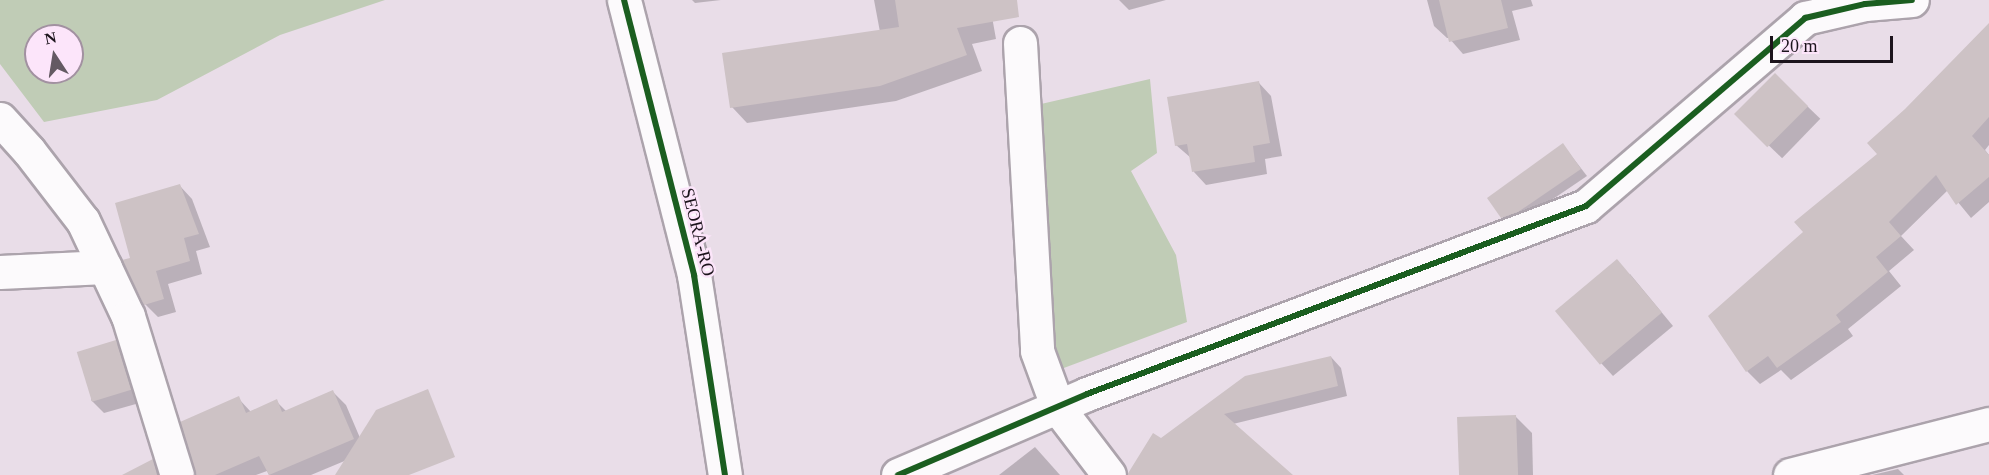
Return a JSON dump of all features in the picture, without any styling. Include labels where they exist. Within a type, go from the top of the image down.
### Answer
[{"type":"street","name":"SEORA-RO","points":[[624,0],[694,276],[725,475]]},
{"type":"street","points":[[898,475],[1087,394],[1586,206],[1805,18],[1865,4],[1912,0]]},
{"type":"street","points":[[1020,43],[1036,351],[1058,408],[1109,475]]},
{"type":"street","points":[[0,119],[29,151],[83,221],[128,316],[177,475]]},
{"type":"street","points":[[0,273],[105,267]]},
{"type":"street","points":[[1790,475],[1989,424]]},
{"type":"green space","points":[[0,0],[385,0],[280,35],[157,100],[44,122],[0,64]]},
{"type":"green space","points":[[1150,79],[1157,153],[1131,171],[1176,255],[1187,322],[1037,378],[1028,107]]},
{"type":"building","points":[[895,0],[1017,0],[1019,17],[957,28],[967,55],[880,86],[730,108],[722,53],[899,27]]},
{"type":"building","points":[[1439,0],[1501,0],[1508,28],[1449,42]]},
{"type":"building","points":[[1989,23],[1989,117],[1972,136],[1989,155],[1989,177],[1956,205],[1936,175],[1889,222],[1901,236],[1876,257],[1888,272],[1836,315],[1841,322],[1777,368],[1768,356],[1746,372],[1708,316],[1803,232],[1794,222],[1877,154],[1867,143],[1905,109]]},
{"type":"building","points":[[1775,73],[1808,106],[1767,147],[1734,114]]},
{"type":"building","points":[[1259,81],[1270,143],[1253,146],[1255,162],[1192,172],[1187,144],[1175,146],[1167,97]]},
{"type":"building","points":[[1563,143],[1581,169],[1518,212],[1501,218],[1487,198]]},
{"type":"building","points":[[180,184],[199,234],[184,238],[190,261],[156,271],[164,299],[144,305],[122,260],[130,258],[115,203]]},
{"type":"building","points":[[1617,259],[1662,313],[1600,365],[1555,311]]},
{"type":"building","points":[[116,340],[131,390],[92,402],[77,352]]},
{"type":"building","points":[[1331,356],[1338,386],[1224,414],[1293,475],[1127,475],[1153,433],[1161,438],[1245,376]]},
{"type":"building","points":[[428,389],[455,457],[409,475],[335,475],[376,410]]},
{"type":"building","points":[[333,390],[354,439],[269,475],[259,456],[215,475],[195,475],[180,422],[239,396],[246,413],[277,399],[282,412]]},
{"type":"building","points":[[1516,415],[1518,475],[1459,475],[1457,417]]},
{"type":"building","points":[[153,459],[157,475],[122,475]]},
{"type":"cycle path","points":[[624,0],[694,275],[725,475]]},
{"type":"cycle path","points":[[898,475],[1087,394],[1586,206],[1805,18],[1865,4],[1912,0]]}]
